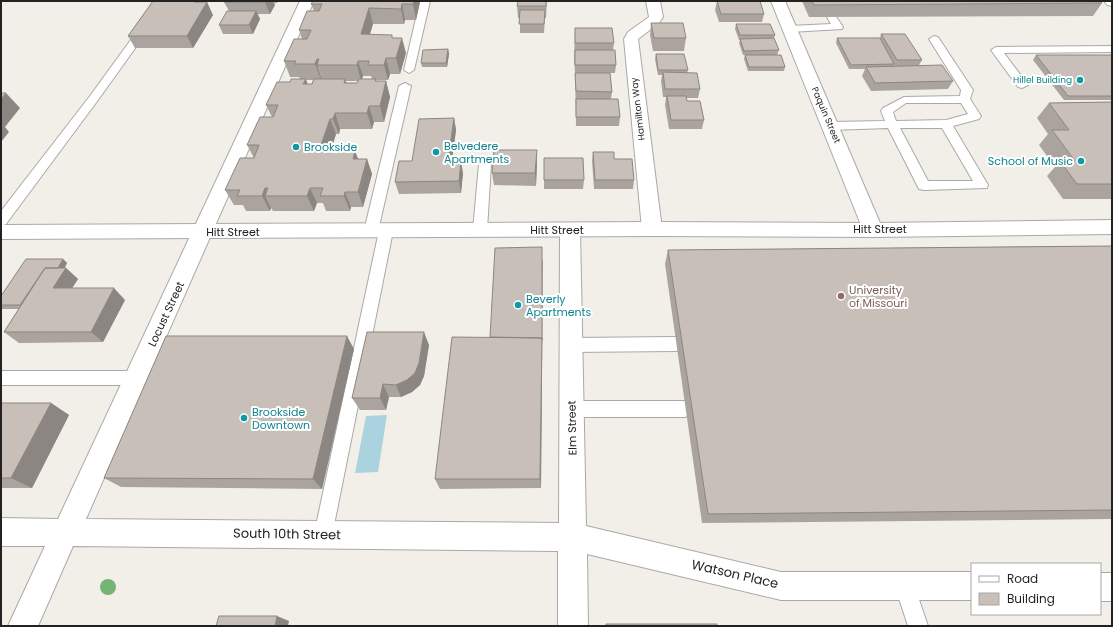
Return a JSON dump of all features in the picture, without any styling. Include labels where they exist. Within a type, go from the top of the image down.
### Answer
[{"type":"street","name":"Locust Street","points":[[23,626],[307,1]]},
{"type":"street","name":"Hamilton Way","points":[[652,229],[631,39],[633,35],[656,17],[653,1]]},
{"type":"street","name":"Paquin Street","points":[[778,1],[873,230]]},
{"type":"street","name":"Hitt Street","points":[[1,232],[652,229],[873,230],[1112,227]]},
{"type":"street","name":"Elm Street","points":[[570,230],[573,626]]},
{"type":"street","name":"South 10th Street","points":[[1,532],[573,537]]},
{"type":"street","name":"Watson Place","points":[[573,537],[781,586],[971,586]]},
{"type":"street","points":[[1101,586],[1112,587]]},
{"type":"lane","points":[[1,221],[94,98],[164,1]]},
{"type":"lane","points":[[409,70],[425,1]]},
{"type":"lane","points":[[790,29],[838,28],[832,17]]},
{"type":"lane","points":[[934,39],[967,90],[964,99]]},
{"type":"lane","points":[[1022,85],[996,50],[1112,49]]},
{"type":"lane","points":[[323,535],[406,86]]},
{"type":"lane","points":[[830,126],[946,124],[975,116],[964,99]]},
{"type":"lane","points":[[946,124],[982,185],[924,186],[892,125],[887,111],[904,100],[964,99]]},
{"type":"lane","points":[[480,230],[485,164]]},
{"type":"lane","points":[[571,345],[676,344]]},
{"type":"lane","points":[[1,378],[137,378]]},
{"type":"lane","points":[[571,410],[685,409]]},
{"type":"lane","points":[[905,586],[918,626]]},
{"type":"water","points":[[387,415],[378,472],[355,473],[366,416]]},
{"type":"building","points":[[153,1],[207,2],[187,36],[128,36]]},
{"type":"building","points":[[225,1],[266,1],[224,2]]},
{"type":"building","points":[[313,1],[414,1],[413,4],[402,4],[401,9],[369,8],[361,34],[392,35],[392,38],[402,38],[396,58],[386,58],[384,65],[368,65],[369,61],[358,61],[357,65],[317,65],[319,59],[317,59],[315,64],[294,64],[296,61],[284,61],[294,39],[307,39],[311,30],[299,30],[307,11],[319,11],[322,4],[311,4]]},
{"type":"building","points":[[518,1],[546,1],[546,6],[517,6]]},
{"type":"building","points":[[717,1],[760,1],[764,14],[721,14]]},
{"type":"building","points":[[812,1],[1100,1],[1102,3],[814,5]]},
{"type":"building","points":[[520,10],[545,10],[544,24],[519,24]]},
{"type":"building","points":[[227,11],[256,11],[249,25],[219,25]]},
{"type":"building","points":[[651,23],[683,23],[686,38],[654,38]]},
{"type":"building","points":[[736,24],[770,24],[775,35],[740,35]]},
{"type":"building","points":[[575,28],[612,28],[614,43],[575,43]]},
{"type":"building","points":[[881,34],[905,34],[922,60],[897,60]]},
{"type":"building","points":[[774,38],[779,50],[744,51],[740,39]]},
{"type":"building","points":[[837,38],[880,38],[894,64],[851,65]]},
{"type":"building","points":[[448,49],[446,63],[421,63],[423,50]]},
{"type":"building","points":[[575,50],[615,50],[616,65],[575,65]]},
{"type":"building","points":[[656,54],[684,54],[688,70],[658,70]]},
{"type":"building","points":[[745,55],[781,55],[785,67],[749,67]]},
{"type":"building","name":"Hillel Building","points":[[1036,55],[1112,55],[1112,96],[1068,96]]},
{"type":"building","points":[[942,65],[953,81],[875,83],[866,67]]},
{"type":"building","points":[[663,72],[697,73],[700,89],[665,89]]},
{"type":"building","points":[[575,73],[610,73],[612,92],[576,91]]},
{"type":"building","name":"Brookside","points":[[291,79],[306,79],[303,84],[312,84],[314,79],[345,79],[344,83],[357,83],[359,79],[376,79],[375,81],[386,81],[380,106],[369,106],[367,113],[335,113],[333,119],[330,119],[321,145],[324,145],[322,151],[355,151],[353,159],[367,159],[358,192],[345,192],[344,196],[320,196],[323,188],[310,188],[307,196],[265,196],[268,188],[265,188],[262,196],[237,196],[240,190],[225,190],[240,158],[254,158],[259,145],[247,145],[260,117],[273,117],[278,105],[266,105],[277,82],[290,82]]},
{"type":"building","points":[[1,93],[6,93],[1,99]]},
{"type":"building","points":[[667,96],[686,96],[687,101],[700,101],[704,120],[671,120]]},
{"type":"building","points":[[576,99],[618,99],[620,117],[576,117]]},
{"type":"building","name":"School of Music","points":[[1112,102],[1112,184],[1077,184],[1060,161],[1075,161],[1052,130],[1069,130],[1049,103]]},
{"type":"building","name":"Belvedere Apartments","points":[[454,118],[448,161],[461,161],[459,181],[395,182],[399,161],[412,161],[419,119]]},
{"type":"building","points":[[494,150],[537,150],[535,173],[492,173]]},
{"type":"building","points":[[593,152],[614,152],[614,159],[632,159],[634,180],[595,180]]},
{"type":"building","points":[[544,158],[583,158],[584,180],[544,180]]},
{"type":"building","points":[[1112,246],[1112,510],[708,514],[668,250]]},
{"type":"building","name":"Beverly Apartments","points":[[542,247],[542,338],[490,337],[495,248]]},
{"type":"building","points":[[26,259],[63,259],[58,268],[45,268],[20,305],[1,305],[1,296]]},
{"type":"building","points":[[45,268],[66,268],[53,288],[114,288],[91,332],[4,332]]},
{"type":"building","points":[[367,332],[424,332],[419,363],[415,373],[407,380],[396,385],[383,384],[380,398],[352,398]]},
{"type":"building","name":"Brookside Downtown","points":[[166,336],[347,336],[313,479],[104,478]]},
{"type":"building","points":[[452,337],[542,338],[540,479],[435,479]]},
{"type":"building","points":[[1,403],[51,403],[11,478],[1,478]]},
{"type":"building","points":[[219,616],[277,616],[275,626],[216,626]]},
{"type":"building","points":[[606,624],[717,624],[717,626],[606,626]]},
{"type":"place","name":"Hillel Building","points":[[1080,80]]},
{"type":"place","name":"Brookside","points":[[296,147]]},
{"type":"place","name":"Belvedere Apartments","points":[[436,152]]},
{"type":"place","name":"School of Music","points":[[1081,161]]},
{"type":"place","name":"University of Missouri","points":[[841,296]]},
{"type":"place","name":"Beverly Apartments","points":[[518,305]]},
{"type":"place","name":"Brookside Downtown","points":[[244,418]]}]
